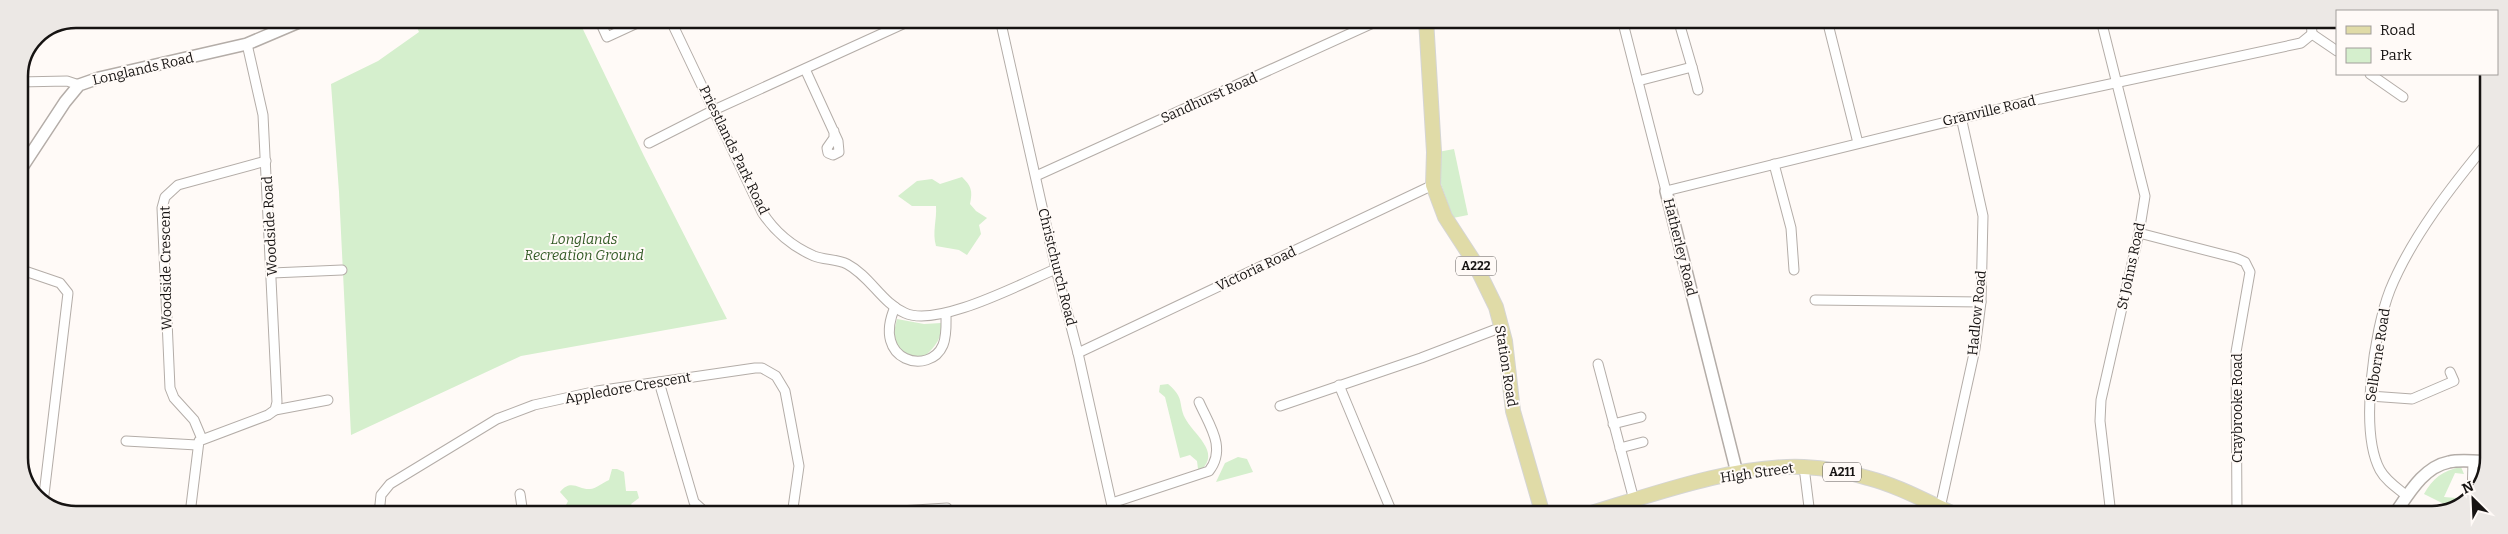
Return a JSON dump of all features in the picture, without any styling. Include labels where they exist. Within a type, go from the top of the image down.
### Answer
[{"type":"main road","name":"Station Road","points":[[1427,28],[1434,152],[1433,186],[1445,217],[1487,286],[1502,327],[1513,411],[1540,506]]},
{"type":"main road","name":"High Street","points":[[1614,506],[1737,473],[1804,467],[1838,471],[1870,478],[1936,506]]},
{"type":"street","name":"Longlands Road","points":[[28,158],[65,102],[80,85],[99,78],[246,44],[284,28]]},
{"type":"street","points":[[603,28],[607,37],[626,28]]},
{"type":"street","name":"Priestlands Park Road","points":[[674,28],[755,199],[776,232],[814,256],[843,262],[852,267],[895,307],[919,318],[946,314],[1056,269]]},
{"type":"street","points":[[649,143],[714,110],[894,28]]},
{"type":"street","name":"Christchurch Road","points":[[1002,28],[1056,269],[1078,353],[1112,506]]},
{"type":"street","name":"Sandhurst Road","points":[[1036,176],[1362,28]]},
{"type":"street","name":"Hatherley Road","points":[[1624,28],[1737,473]]},
{"type":"street","points":[[1680,28],[1698,90]]},
{"type":"street","points":[[1829,28],[1858,143]]},
{"type":"street","name":"St Johns Road","points":[[2103,28],[2145,196],[2139,233],[2102,400],[2100,421],[2110,506]]},
{"type":"street","points":[[2312,28],[2312,34],[2336,50]]},
{"type":"street","name":"Granville Road","points":[[1666,191],[1960,117],[2116,81],[2301,43],[2312,34]]},
{"type":"street","name":"Woodside Road","points":[[246,44],[263,115],[272,273],[277,402],[275,410]]},
{"type":"street","points":[[1638,81],[1692,67]]},
{"type":"street","points":[[805,69],[834,131]]},
{"type":"street","points":[[2372,75],[2404,96]]},
{"type":"street","points":[[28,82],[67,81],[80,85]]},
{"type":"street","name":"Hadlow Road","points":[[1940,506],[1974,349],[1981,302],[1983,216],[1960,117]]},
{"type":"street","name":"Selborne Road","points":[[2407,496],[2390,483],[2377,463],[2372,448],[2370,396],[2382,318],[2390,290],[2412,247],[2450,190],[2480,152]]},
{"type":"street","name":"Woodside Crescent","points":[[199,442],[194,420],[174,398],[170,388],[162,208],[164,199],[178,185],[266,160]]},
{"type":"street","points":[[1774,164],[1791,228],[1794,270]]},
{"type":"street","name":"Victoria Road","points":[[1078,353],[1433,186]]},
{"type":"street","name":"Craybrooke Road","points":[[2139,233],[2236,258],[2245,262],[2250,272],[2236,352],[2237,506]]},
{"type":"street","points":[[272,273],[342,270]]},
{"type":"street","points":[[28,272],[60,283],[68,293],[44,495]]},
{"type":"street","points":[[1816,300],[1981,302]]},
{"type":"street","points":[[895,307],[889,320],[888,334],[896,352],[906,360],[918,361],[937,353],[942,346],[946,332],[946,314]]},
{"type":"street","points":[[1280,406],[1421,358],[1502,327]]},
{"type":"street","points":[[1598,364],[1634,500]]},
{"type":"street","name":"Appledore Crescent","points":[[380,506],[381,495],[390,484],[497,419],[534,405],[578,395],[755,368],[762,368],[776,376],[785,391],[798,454],[798,480],[793,506]]},
{"type":"street","points":[[2370,396],[2412,399],[2454,381],[2450,372]]},
{"type":"street","points":[[659,382],[694,502],[699,506]]},
{"type":"street","points":[[1339,385],[1389,506]]},
{"type":"street","points":[[126,440],[199,442],[268,415],[275,410],[328,400]]},
{"type":"street","points":[[1112,503],[1209,471],[1216,462],[1218,452],[1217,441],[1199,402]]},
{"type":"street","points":[[1613,424],[1641,417]]},
{"type":"street","points":[[191,506],[199,442]]},
{"type":"street","points":[[1620,448],[1643,442]]},
{"type":"street","points":[[2400,506],[2418,482],[2438,466],[2451,461],[2480,462]]},
{"type":"street","points":[[2473,462],[2473,474]]},
{"type":"street","points":[[1804,467],[1809,506]]},
{"type":"street","points":[[520,494],[522,506]]},
{"type":"green space","name":"Longlands Recreation Ground","points":[[417,28],[582,28],[644,156],[727,319],[521,356],[351,435],[339,192],[331,84],[378,61],[419,32]]},
{"type":"green space","points":[[1454,149],[1468,215],[1453,218],[1439,178],[1438,152]]},
{"type":"green space","points":[[962,177],[970,189],[970,204],[976,211],[987,218],[979,225],[981,234],[967,255],[959,250],[936,246],[934,236],[936,206],[912,206],[898,196],[917,181],[932,179],[940,184]]},
{"type":"green space","points":[[897,319],[924,324],[941,323],[941,333],[938,341],[925,356],[908,356],[904,354],[893,336]]},
{"type":"green space","points":[[1168,384],[1177,393],[1185,418],[1207,450],[1207,463],[1201,470],[1198,469],[1197,461],[1190,455],[1180,458],[1165,397],[1159,392],[1160,385]]},
{"type":"green space","points":[[1238,457],[1247,459],[1253,472],[1216,482],[1225,463]]},
{"type":"green space","points":[[2461,467],[2464,474],[2448,474],[2448,488],[2444,497],[2448,497],[2448,504],[2446,505],[2424,494],[2439,476],[2449,470]]},
{"type":"green space","points":[[612,469],[624,472],[626,491],[637,491],[639,498],[631,504],[632,506],[566,506],[568,501],[560,492],[564,488],[571,485],[590,489],[609,480]]}]
